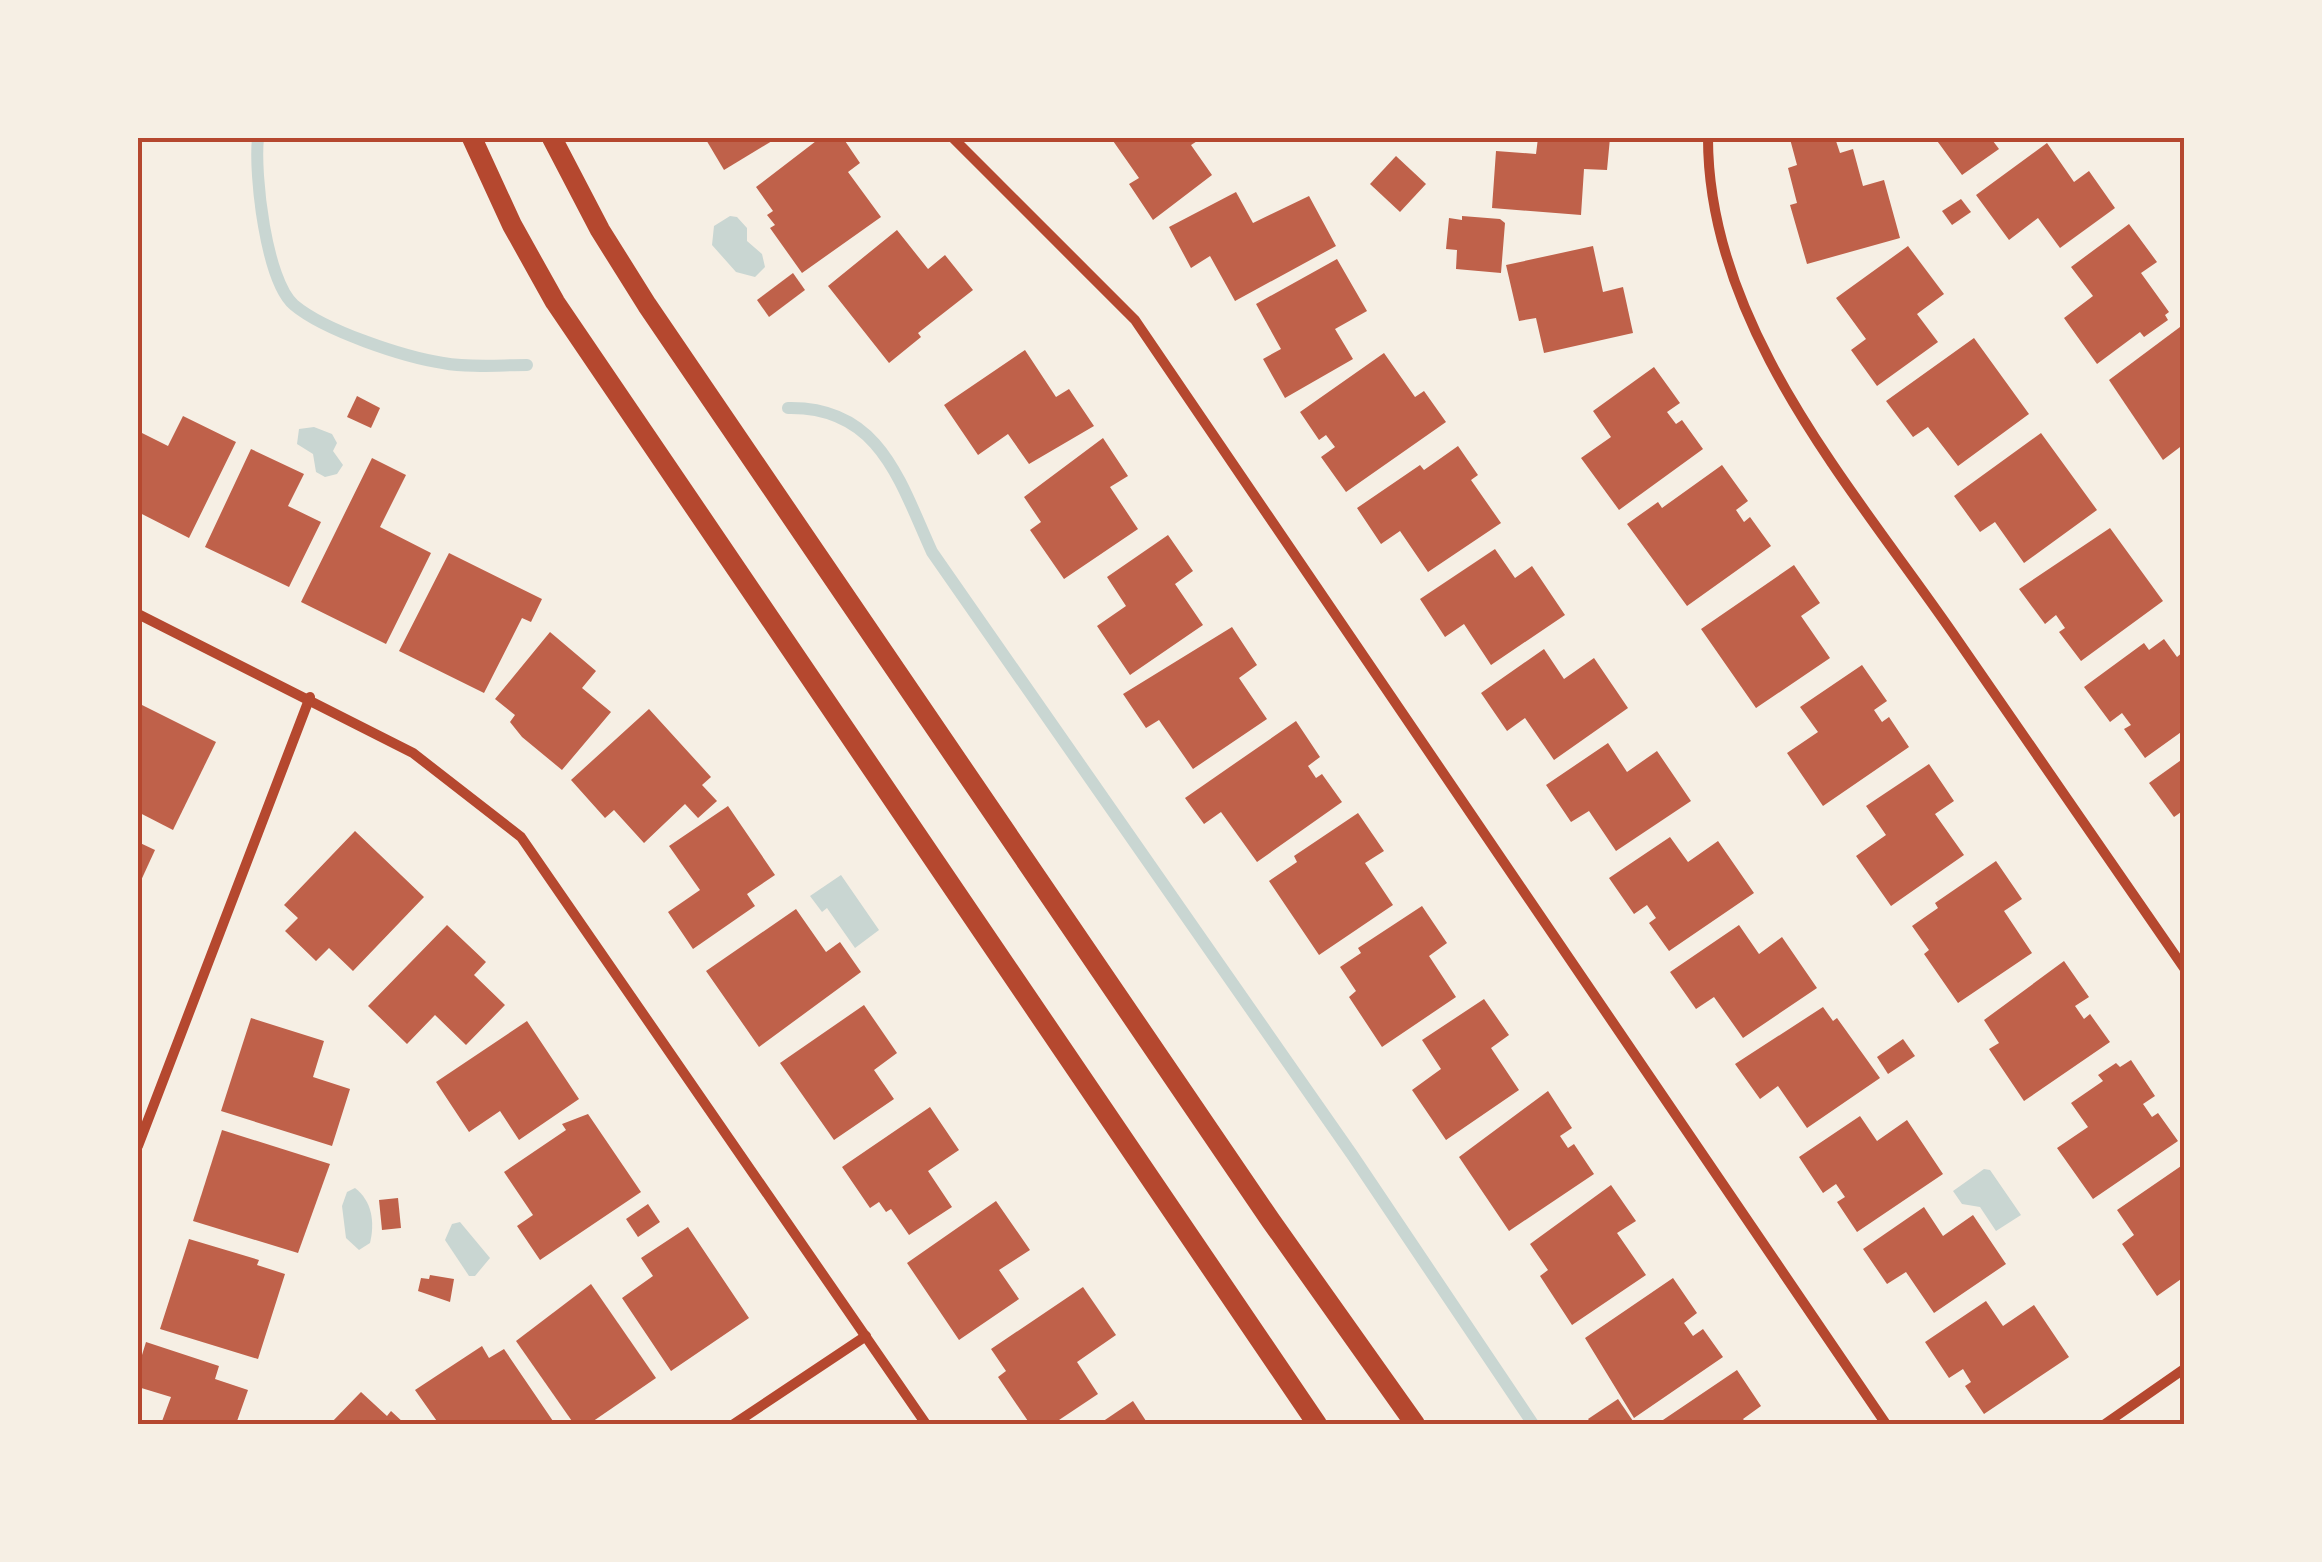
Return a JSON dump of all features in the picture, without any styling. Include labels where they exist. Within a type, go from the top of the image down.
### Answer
[{"type":"main road","points":[[472,138],[512,225],[555,302],[1317,1424]]},
{"type":"main road","points":[[552,138],[600,230],[647,305],[1281,1236],[1415,1424]]},
{"type":"street","points":[[1708,138],[1708,184],[1736,284],[1790,399],[2184,968]]},
{"type":"street","points":[[960,140],[1135,320],[1886,1424]]},
{"type":"street","points":[[138,614],[413,753],[521,837],[926,1424]]},
{"type":"street","points":[[138,1146],[310,698]]},
{"type":"street","points":[[734,1424],[866,1336]]},
{"type":"street","points":[[2105,1424],[2184,1369]]},
{"type":"shaded area","points":[[730,216],[737,217],[747,228],[747,241],[762,254],[765,267],[755,277],[736,272],[712,245],[714,226]]},
{"type":"shaded area","points":[[314,427],[332,434],[337,443],[333,451],[343,465],[337,474],[325,477],[316,472],[313,454],[297,444],[299,429]]},
{"type":"shaded area","points":[[841,875],[879,930],[855,948],[827,908],[822,912],[810,896]]},
{"type":"shaded area","points":[[1984,1169],[1990,1170],[2021,1215],[1996,1231],[1980,1207],[1962,1204],[1953,1191]]},
{"type":"shaded area","points":[[355,1188],[369,1206],[372,1220],[370,1243],[359,1250],[346,1238],[342,1206],[347,1192]]},
{"type":"shaded area","points":[[460,1222],[490,1258],[475,1276],[469,1276],[445,1240],[452,1224]]},
{"type":"building","points":[[705,138],[777,138],[724,170]]},
{"type":"building","points":[[820,138],[843,138],[860,163],[848,172],[881,217],[802,273],[770,228],[775,225],[767,215],[773,211],[756,187]]},
{"type":"building","points":[[1111,138],[1202,138],[1191,145],[1212,175],[1153,220],[1129,184],[1139,178]]},
{"type":"building","points":[[1538,138],[1610,138],[1607,170],[1584,169],[1581,215],[1492,208],[1496,151],[1536,154]]},
{"type":"building","points":[[1835,138],[1840,153],[1853,149],[1863,186],[1884,180],[1900,238],[1807,264],[1790,205],[1797,203],[1788,168],[1797,165],[1790,139]]},
{"type":"building","points":[[1935,138],[1998,138],[1993,141],[1999,149],[1962,175]]},
{"type":"building","points":[[2047,143],[2074,182],[2089,171],[2115,208],[2060,248],[2038,218],[2009,240],[1976,195]]},
{"type":"building","points":[[1396,156],[1426,184],[1400,212],[1370,184]]},
{"type":"building","points":[[1236,192],[1253,223],[1309,196],[1336,246],[1235,301],[1210,256],[1191,268],[1169,227]]},
{"type":"building","points":[[1961,199],[1971,212],[1952,225],[1942,211]]},
{"type":"building","points":[[1462,216],[1500,219],[1505,223],[1501,273],[1456,269],[1457,250],[1446,249],[1449,218],[1462,220]]},
{"type":"building","points":[[2129,224],[2157,262],[2141,273],[2169,312],[2165,315],[2168,320],[2144,337],[2140,332],[2097,364],[2064,318],[2093,296],[2071,267]]},
{"type":"building","points":[[897,230],[928,269],[945,255],[973,290],[918,333],[921,337],[889,363],[828,286]]},
{"type":"building","points":[[1593,246],[1603,292],[1623,287],[1633,333],[1544,353],[1536,318],[1519,321],[1506,265]]},
{"type":"building","points":[[1908,246],[1944,294],[1917,314],[1938,342],[1877,386],[1851,350],[1866,339],[1836,298]]},
{"type":"building","points":[[1337,259],[1367,311],[1335,329],[1353,359],[1285,398],[1263,359],[1281,349],[1256,304]]},
{"type":"building","points":[[793,273],[805,290],[769,317],[757,300]]},
{"type":"building","points":[[2180,327],[2184,333],[2184,444],[2163,460],[2109,380]]},
{"type":"building","points":[[1974,338],[2029,414],[1958,466],[1928,427],[1913,437],[1886,401]]},
{"type":"building","points":[[1025,350],[1056,397],[1069,389],[1094,426],[1029,464],[1008,434],[978,455],[944,405]]},
{"type":"building","points":[[1384,353],[1415,397],[1424,391],[1446,422],[1346,492],[1321,457],[1335,447],[1326,435],[1319,440],[1300,412]]},
{"type":"building","points":[[1654,367],[1680,403],[1667,412],[1676,424],[1682,420],[1703,449],[1619,510],[1581,458],[1611,437],[1593,411]]},
{"type":"building","points":[[357,396],[380,408],[371,428],[347,417]]},
{"type":"building","points":[[183,416],[236,442],[189,538],[138,512],[138,431],[168,446]]},
{"type":"building","points":[[2041,433],[2097,510],[2024,563],[1995,522],[1980,532],[1954,496]]},
{"type":"building","points":[[1103,438],[1128,476],[1110,487],[1138,529],[1064,579],[1030,530],[1041,522],[1024,497]]},
{"type":"building","points":[[1458,446],[1478,475],[1471,480],[1501,523],[1428,572],[1400,531],[1381,544],[1357,508],[1420,465],[1424,470]]},
{"type":"building","points":[[251,449],[304,474],[288,506],[321,522],[289,587],[205,547]]},
{"type":"building","points":[[372,458],[406,475],[380,527],[431,553],[386,644],[301,602]]},
{"type":"building","points":[[1722,465],[1748,501],[1736,510],[1744,522],[1750,517],[1771,546],[1687,606],[1627,524],[1658,502],[1662,508]]},
{"type":"building","points":[[2110,528],[2163,601],[2081,661],[2059,632],[2065,628],[2056,615],[2045,624],[2019,589]]},
{"type":"building","points":[[1168,535],[1193,571],[1175,584],[1203,625],[1130,675],[1097,626],[1126,606],[1107,577]]},
{"type":"building","points":[[1495,549],[1515,578],[1532,566],[1565,615],[1491,665],[1464,624],[1445,637],[1420,599]]},
{"type":"building","points":[[449,553],[542,599],[531,622],[522,618],[484,693],[399,651]]},
{"type":"building","points":[[1794,565],[1820,603],[1801,616],[1830,658],[1756,708],[1701,629]]},
{"type":"building","points":[[1232,627],[1257,665],[1239,678],[1267,719],[1193,769],[1159,720],[1146,728],[1123,694]]},
{"type":"building","points":[[550,632],[596,671],[582,688],[611,712],[562,770],[522,737],[510,722],[515,715],[495,699]]},
{"type":"building","points":[[2164,639],[2177,657],[2184,651],[2184,730],[2145,758],[2124,729],[2131,725],[2122,713],[2110,722],[2084,687],[2144,643],[2149,650]]},
{"type":"building","points":[[1544,649],[1564,679],[1594,658],[1628,708],[1554,760],[1525,718],[1507,731],[1481,693]]},
{"type":"building","points":[[1862,665],[1887,701],[1874,710],[1882,722],[1889,717],[1909,747],[1823,806],[1787,753],[1818,732],[1800,707]]},
{"type":"building","points":[[138,703],[216,742],[173,830],[138,812]]},
{"type":"building","points":[[649,709],[711,777],[702,785],[717,801],[698,818],[685,804],[644,843],[614,810],[605,818],[571,780]]},
{"type":"building","points":[[1296,721],[1320,757],[1308,766],[1316,778],[1322,774],[1342,802],[1257,862],[1221,812],[1204,824],[1185,798]]},
{"type":"building","points":[[1608,743],[1627,772],[1657,751],[1691,801],[1616,851],[1589,811],[1571,822],[1546,785]]},
{"type":"building","points":[[2184,758],[2184,810],[2174,817],[2149,783]]},
{"type":"building","points":[[1929,764],[1954,801],[1935,814],[1964,855],[1891,906],[1856,856],[1886,835],[1866,806]]},
{"type":"building","points":[[728,806],[775,875],[747,894],[755,906],[693,949],[668,912],[700,890],[669,846]]},
{"type":"building","points":[[1358,813],[1384,851],[1365,863],[1393,905],[1319,955],[1269,881],[1297,862],[1294,856]]},
{"type":"building","points":[[355,831],[424,897],[353,971],[329,948],[316,961],[285,931],[298,918],[284,905]]},
{"type":"building","points":[[1670,837],[1688,862],[1718,841],[1754,893],[1669,951],[1649,923],[1656,918],[1647,905],[1634,914],[1609,878]]},
{"type":"building","points":[[138,842],[155,850],[138,887]]},
{"type":"building","points":[[1996,861],[2022,899],[2004,911],[2032,953],[1958,1003],[1924,954],[1929,950],[1912,926],[1938,908],[1935,903]]},
{"type":"building","points":[[1422,906],[1447,943],[1429,956],[1456,997],[1382,1047],[1349,997],[1356,991],[1340,967],[1361,953],[1358,948]]},
{"type":"building","points":[[796,909],[826,952],[840,942],[861,972],[759,1047],[706,971]]},
{"type":"building","points":[[447,925],[486,962],[474,975],[505,1005],[466,1045],[435,1015],[407,1044],[368,1006]]},
{"type":"building","points":[[1739,925],[1759,954],[1782,937],[1817,988],[1743,1038],[1714,997],[1696,1009],[1670,972]]},
{"type":"building","points":[[2064,961],[2089,997],[2075,1006],[2084,1019],[2090,1014],[2110,1042],[2024,1101],[1989,1049],[1999,1043],[1984,1020]]},
{"type":"building","points":[[1484,999],[1509,1035],[1491,1048],[1519,1090],[1446,1140],[1412,1090],[1441,1069],[1422,1040]]},
{"type":"building","points":[[864,1005],[897,1053],[874,1070],[894,1099],[834,1140],[780,1063]]},
{"type":"building","points":[[1823,1007],[1833,1021],[1837,1018],[1880,1078],[1807,1128],[1778,1086],[1760,1099],[1735,1064]]},
{"type":"building","points":[[251,1018],[324,1041],[313,1077],[350,1089],[332,1146],[221,1111]]},
{"type":"building","points":[[527,1021],[579,1099],[519,1140],[500,1111],[469,1132],[436,1082]]},
{"type":"building","points":[[1903,1039],[1915,1056],[1888,1074],[1877,1057]]},
{"type":"building","points":[[2131,1060],[2155,1096],[2143,1104],[2152,1117],[2158,1113],[2178,1141],[2093,1199],[2057,1148],[2088,1127],[2071,1103],[2103,1081],[2098,1075],[2116,1063],[2120,1067]]},
{"type":"building","points":[[1548,1091],[1572,1128],[1560,1136],[1568,1148],[1574,1144],[1594,1174],[1509,1231],[1459,1157]]},
{"type":"building","points":[[930,1107],[959,1150],[928,1171],[952,1207],[909,1235],[891,1209],[886,1212],[879,1202],[870,1208],[842,1167]]},
{"type":"building","points":[[588,1114],[641,1192],[540,1260],[517,1226],[533,1215],[504,1172],[566,1130],[562,1124]]},
{"type":"building","points":[[1860,1116],[1877,1141],[1907,1120],[1943,1174],[1857,1232],[1837,1202],[1845,1197],[1836,1184],[1823,1193],[1799,1157]]},
{"type":"building","points":[[222,1130],[330,1164],[298,1253],[193,1221]]},
{"type":"building","points":[[2184,1164],[2184,1277],[2157,1296],[2122,1244],[2134,1235],[2117,1210]]},
{"type":"building","points":[[1611,1185],[1636,1221],[1617,1233],[1646,1275],[1572,1325],[1540,1276],[1548,1270],[1530,1244]]},
{"type":"building","points":[[398,1198],[401,1228],[382,1230],[379,1200]]},
{"type":"building","points":[[996,1201],[1030,1250],[999,1270],[1019,1299],[959,1340],[907,1263]]},
{"type":"building","points":[[648,1204],[660,1222],[638,1237],[626,1219]]},
{"type":"building","points":[[1924,1207],[1943,1236],[1973,1215],[2006,1264],[1934,1313],[1906,1272],[1887,1284],[1863,1249]]},
{"type":"building","points":[[688,1227],[749,1318],[671,1371],[622,1298],[653,1276],[641,1258]]},
{"type":"building","points":[[189,1239],[259,1260],[257,1265],[285,1274],[258,1359],[160,1329]]},
{"type":"building","points":[[430,1275],[454,1279],[450,1302],[418,1291],[421,1278],[429,1279]]},
{"type":"building","points":[[1673,1278],[1697,1313],[1684,1323],[1693,1336],[1703,1329],[1723,1357],[1634,1418],[1585,1338]]},
{"type":"building","points":[[591,1284],[656,1378],[589,1424],[574,1424],[516,1341]]},
{"type":"building","points":[[1083,1287],[1116,1335],[1077,1362],[1098,1394],[1053,1424],[1030,1424],[998,1377],[1006,1371],[991,1349]]},
{"type":"building","points":[[1986,1301],[2003,1326],[2034,1305],[2069,1357],[1984,1414],[1965,1386],[1971,1382],[1963,1369],[1949,1378],[1925,1342]]},
{"type":"building","points":[[146,1342],[219,1366],[215,1379],[248,1390],[236,1424],[161,1424],[171,1397],[138,1387],[138,1368]]},
{"type":"building","points":[[482,1346],[489,1358],[504,1349],[555,1424],[501,1424],[498,1420],[491,1424],[439,1424],[415,1390]]},
{"type":"building","points":[[1737,1370],[1761,1406],[1743,1419],[1747,1424],[1657,1424]]},
{"type":"building","points":[[361,1392],[387,1416],[391,1411],[405,1424],[330,1424]]},
{"type":"building","points":[[1618,1399],[1635,1424],[1592,1424],[1588,1419]]},
{"type":"building","points":[[1133,1401],[1148,1424],[1099,1424]]},
{"type":"waterway","points":[[258,138],[260,200],[269,251],[284,292],[294,305],[344,333],[408,355],[464,365],[527,365]]},
{"type":"waterway","points":[[788,408],[819,411],[845,420],[866,434],[882,453],[897,475],[932,552],[1353,1156],[1533,1424]]}]
